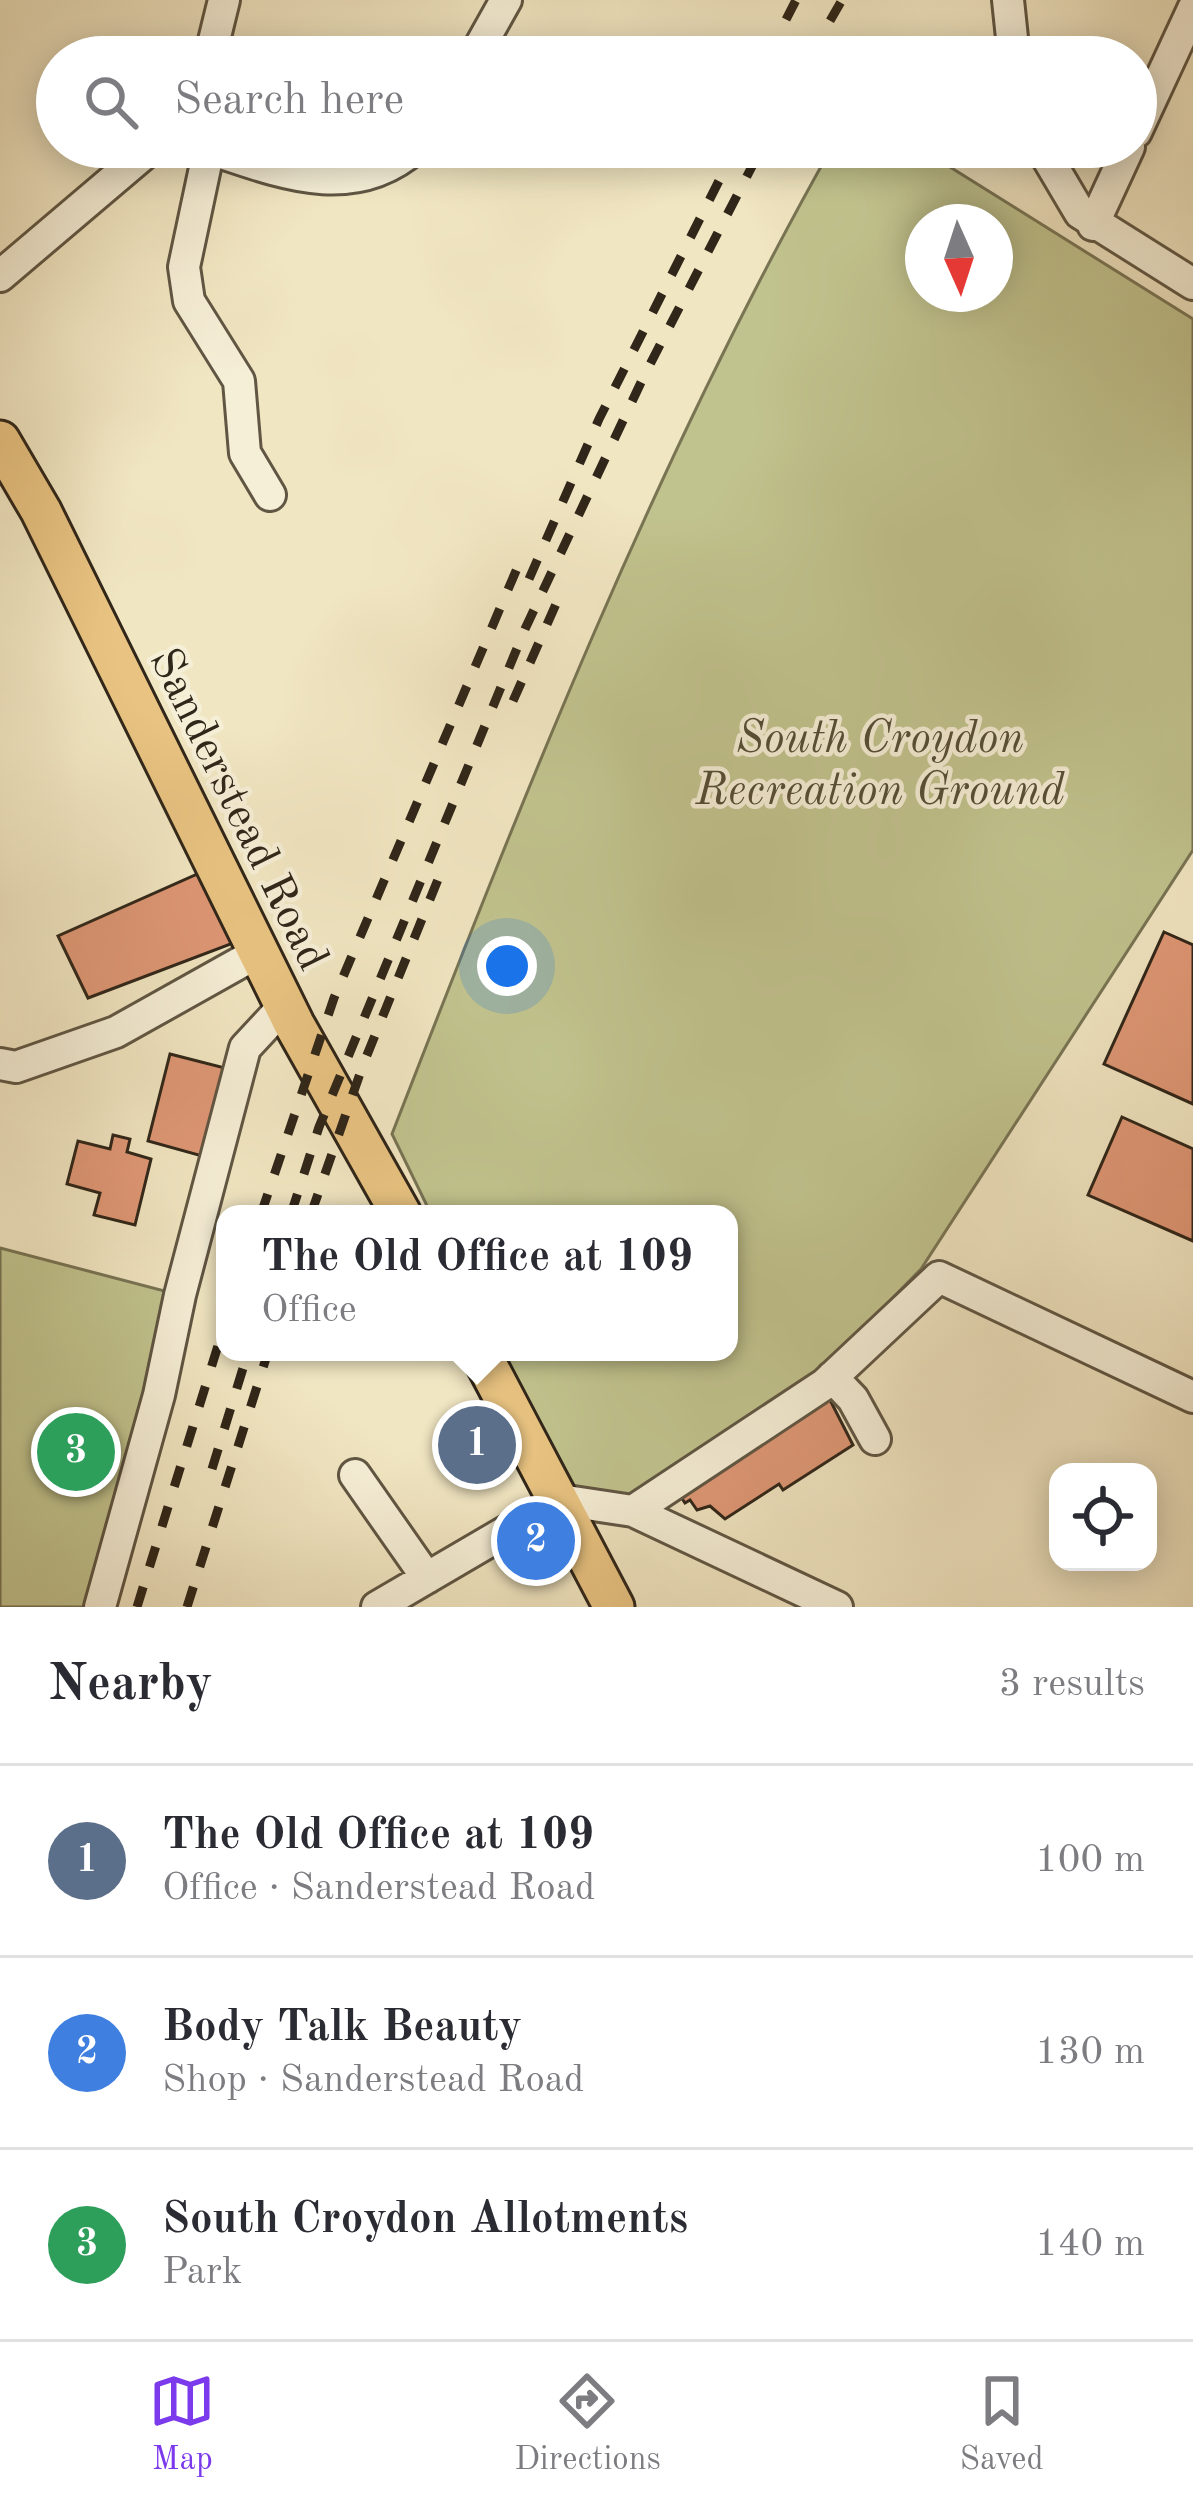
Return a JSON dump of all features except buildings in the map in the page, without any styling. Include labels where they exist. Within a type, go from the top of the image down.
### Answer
[{"type":"main road","name":"Sanderstead Road","points":[[0,441],[41,512],[285,1005],[396,1205]]},
{"type":"main road","points":[[485,1361],[614,1607]]},
{"type":"street","points":[[215,36],[224,0]]},
{"type":"street","points":[[486,36],[506,0]]},
{"type":"street","points":[[1008,0],[1012,36]]},
{"type":"street","points":[[1157,87],[1193,9]]},
{"type":"street","points":[[0,275],[127,168]]},
{"type":"street","points":[[203,168],[184,266],[189,302],[239,381],[245,453],[270,495]]},
{"type":"street","points":[[271,168],[306,179],[358,179],[392,168]]},
{"type":"street","points":[[1050,168],[1093,225],[1193,284]]},
{"type":"street","points":[[1093,225],[1119,168]]},
{"type":"street","points":[[0,1064],[16,1067],[116,1032],[259,952]]},
{"type":"street","points":[[100,1607],[159,1395],[180,1294],[245,1048],[285,1005]]},
{"type":"street","points":[[633,1511],[832,1377],[939,1277],[1193,1397]]},
{"type":"street","points":[[832,1377],[853,1399],[875,1439]]},
{"type":"street","points":[[355,1475],[427,1578]]},
{"type":"street","points":[[376,1607],[560,1500],[633,1511],[837,1607]]},
{"type":"green space","name":"South Croydon Recreation Ground","points":[[821,168],[952,168],[1009,204],[905,204],[905,312],[1013,312],[1013,206],[1193,319],[1193,850],[921,1269],[819,1373],[631,1499],[575,1487],[507,1361],[738,1361],[738,1205],[427,1205],[392,1134],[542,757],[649,509]]},
{"type":"green space","points":[[0,1248],[180,1295],[109,1607],[0,1607]]},
{"type":"railway","points":[[778,36],[796,0]]},
{"type":"railway","points":[[821,36],[842,0]]},
{"type":"railway","points":[[529,579],[599,419],[725,168]]},
{"type":"railway","points":[[294,1205],[319,1127],[525,629],[644,376],[751,168]]},
{"type":"railway","points":[[264,1205],[334,998],[524,552]]},
{"type":"railway","points":[[513,701],[564,586]]},
{"type":"railway","points":[[314,1205],[363,1065],[441,872]]},
{"type":"railway","points":[[137,1607],[216,1352]]},
{"type":"railway","points":[[212,1469],[245,1361]]},
{"type":"railway","points":[[187,1607],[265,1361]]},
{"type":"place","name":"The Old Office at 109","points":[[477,1445]]},
{"type":"place","name":"South Croydon Allotments","points":[[76,1452]]},
{"type":"place","name":"Body Talk Beauty","points":[[536,1541]]}]
